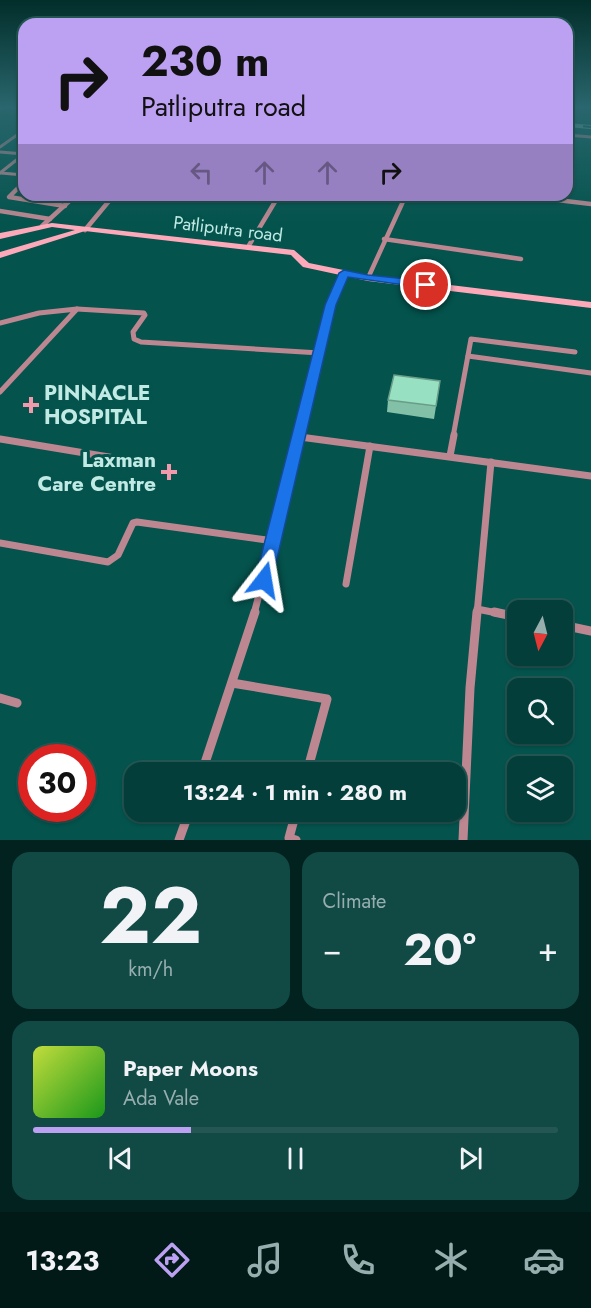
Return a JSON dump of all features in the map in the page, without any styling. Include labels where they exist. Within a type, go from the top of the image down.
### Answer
[{"type":"street","points":[[0,152],[18,154]]},
{"type":"street","points":[[0,173],[18,159]]},
{"type":"street","points":[[0,173],[18,174]]},
{"type":"street","points":[[18,188],[9,197],[18,198]]},
{"type":"street","points":[[34,201],[65,206]]},
{"type":"street","points":[[42,226],[70,201]]},
{"type":"street","points":[[0,256],[85,230],[109,201]]},
{"type":"street","points":[[248,247],[275,201]]},
{"type":"street","points":[[368,278],[403,201]]},
{"type":"street","points":[[566,201],[591,204]]},
{"type":"street","points":[[0,211],[50,219]]},
{"type":"street","name":"Patliputra road","points":[[0,236],[42,226],[248,247],[294,253],[306,265],[368,278],[591,305]]},
{"type":"street","points":[[384,239],[521,259]]},
{"type":"street","points":[[205,762],[259,599],[331,305],[344,273]]},
{"type":"street","points":[[0,323],[39,313],[77,309],[144,313],[145,315],[133,332],[134,339],[141,342],[320,353]]},
{"type":"street","points":[[0,392],[77,309]]},
{"type":"street","points":[[450,456],[471,339],[575,352]]},
{"type":"street","points":[[468,356],[591,373]]},
{"type":"street","points":[[300,437],[591,476]]},
{"type":"street","points":[[0,439],[139,462]]},
{"type":"street","points":[[346,584],[370,446]]},
{"type":"street","points":[[463,840],[470,688],[491,462]]},
{"type":"street","points":[[0,543],[108,561],[118,555],[133,523],[137,522],[274,541]]},
{"type":"street","points":[[477,609],[507,615]]},
{"type":"street","points":[[573,627],[591,631]]},
{"type":"street","points":[[232,682],[327,699],[310,762]]},
{"type":"street","points":[[0,698],[17,703]]},
{"type":"street","points":[[179,840],[185,822]]},
{"type":"street","points":[[294,822],[289,838],[296,840]]},
{"type":"building","points":[[394,375],[440,381],[436,406],[388,400]]},
{"type":"place","name":"PINNACLE HOSPITAL","points":[[31,405]]},
{"type":"place","name":"Laxman Care Centre","points":[[169,472]]},
{"type":"route","points":[[264,580],[331,305],[344,273],[426,285]]}]
